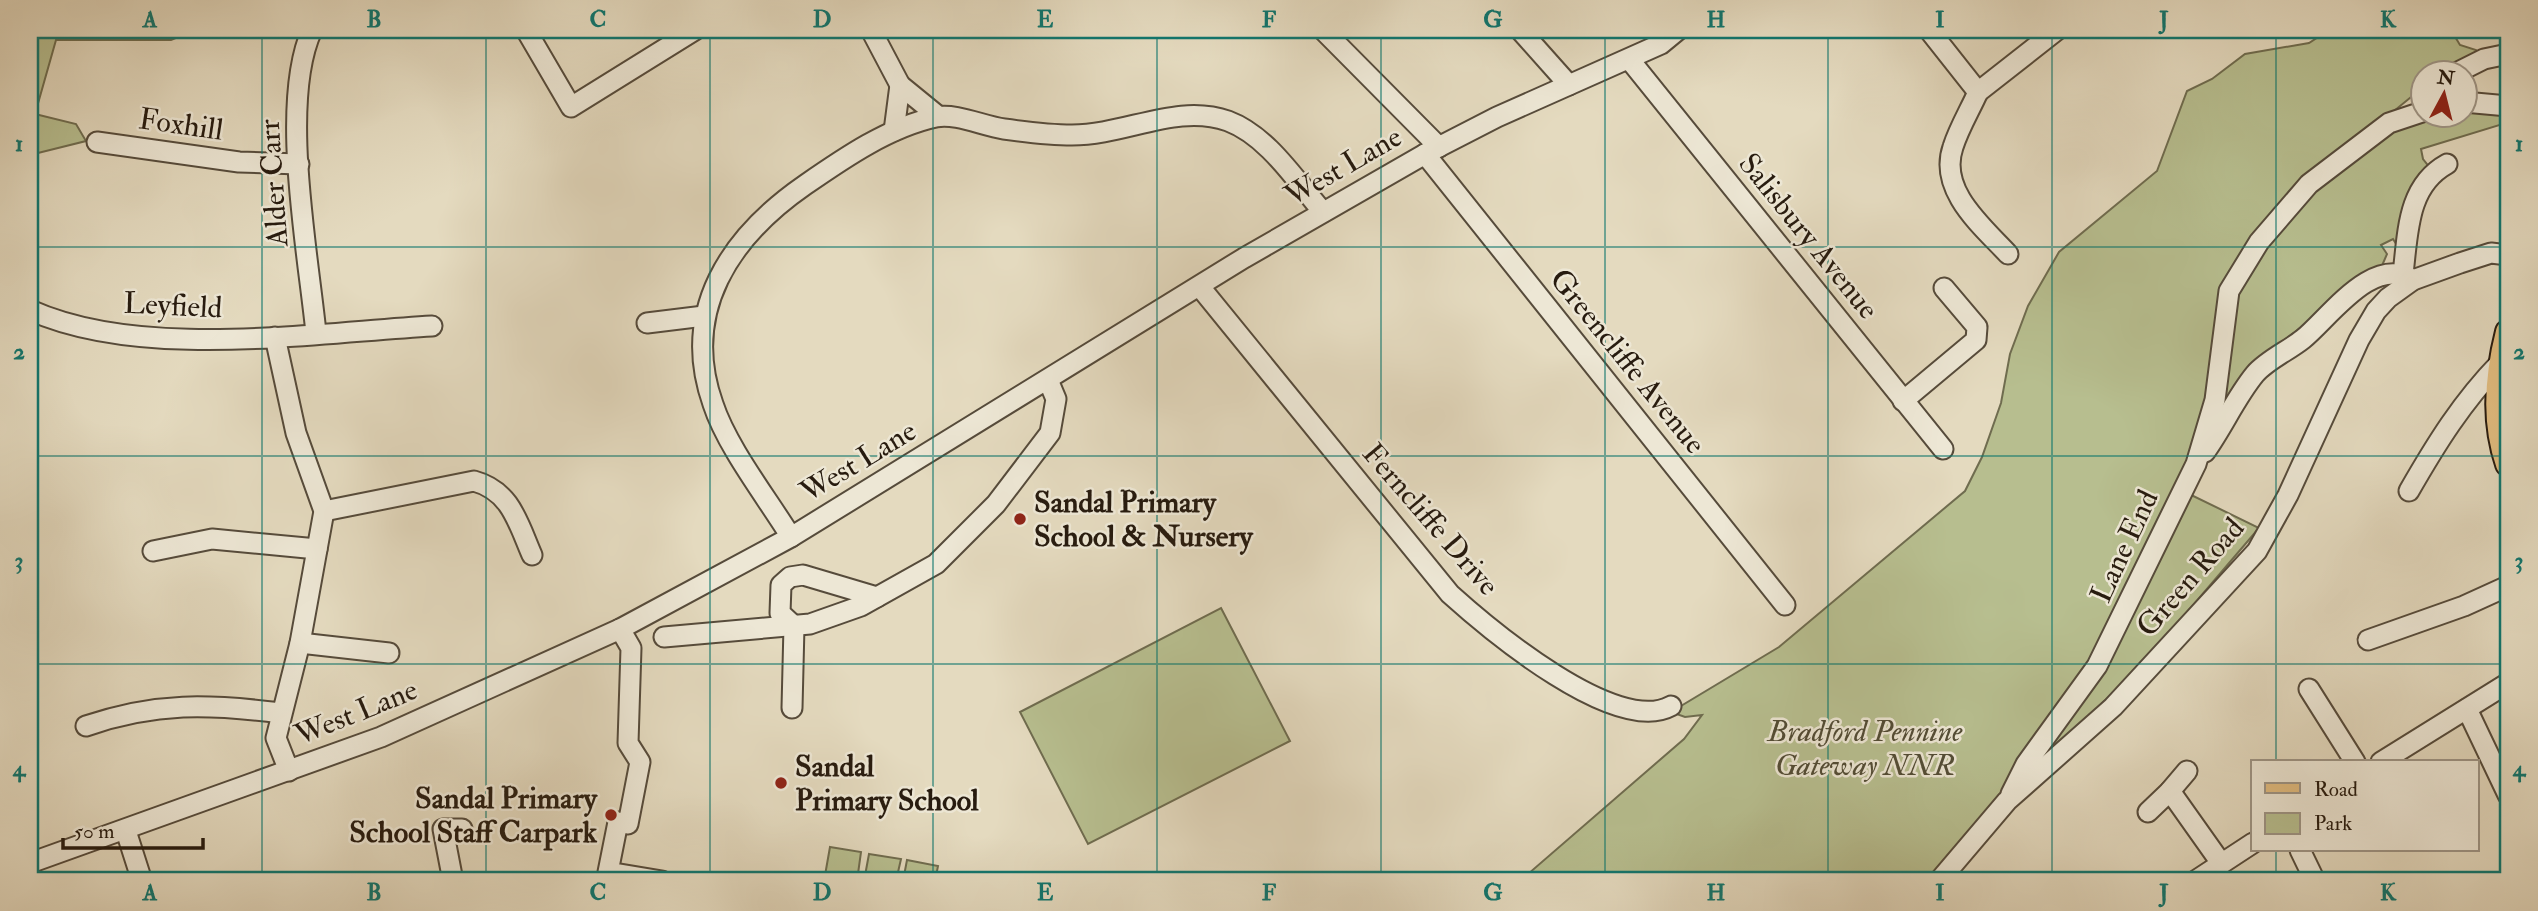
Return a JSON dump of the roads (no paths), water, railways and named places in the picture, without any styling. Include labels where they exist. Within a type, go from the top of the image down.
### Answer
[{"type":"main road","points":[[2508,332],[2500,363],[2498,407],[2508,464]]},
{"type":"street","name":"Alder Carr","points":[[312,30],[302,56],[297,93],[299,164],[316,333]]},
{"type":"street","points":[[526,30],[571,107],[695,30]]},
{"type":"street","points":[[871,30],[900,85],[938,116]]},
{"type":"street","name":"Greencliffe Avenue","points":[[1323,30],[1432,150],[1785,605]]},
{"type":"street","points":[[1520,30],[1569,85]]},
{"type":"street","name":"West Lane","points":[[30,863],[126,831],[381,737],[620,629],[791,537],[1322,212],[1432,150],[1661,44],[1678,30]]},
{"type":"street","points":[[1929,30],[1978,92]]},
{"type":"street","points":[[2008,254],[1962,204],[1953,185],[1952,150],[1978,92],[2057,30]]},
{"type":"street","points":[[2478,63],[2508,54]]},
{"type":"street","name":"Salisbury Avenue","points":[[1629,59],[1943,449]]},
{"type":"street","points":[[894,131],[900,85]]},
{"type":"street","points":[[2478,103],[2508,106]]},
{"type":"street","points":[[2389,123],[2408,108]]},
{"type":"street","points":[[791,537],[713,406],[702,351],[704,316],[713,287],[726,263],[766,215],[825,172],[894,131],[938,116],[1055,135],[1106,133],[1183,114],[1217,118],[1236,125],[1258,139],[1322,212]]},
{"type":"street","points":[[2389,123],[2408,117]]},
{"type":"street","name":"Lane End","points":[[2007,801],[2026,764],[2097,666],[2196,464],[2215,400],[2229,290],[2259,242],[2309,184],[2389,123]]},
{"type":"street","name":"Foxhill","points":[[97,142],[239,162],[299,164]]},
{"type":"street","points":[[2196,464],[2256,373],[2303,338],[2367,282],[2385,275],[2408,277],[2413,204],[2425,181],[2447,164]]},
{"type":"street","name":"Green Road","points":[[1939,881],[2007,801],[2113,707],[2257,551],[2288,495],[2367,327],[2388,298],[2408,277],[2491,253],[2508,255]]},
{"type":"street","name":"Ferncliffe Drive","points":[[1200,287],[1450,594],[1494,634],[1527,658],[1600,698],[1646,713],[1661,711],[1671,706]]},
{"type":"street","points":[[1903,401],[1976,340],[1976,327],[1944,288]]},
{"type":"street","name":"Leyfield","points":[[30,310],[61,323],[139,335],[209,339],[432,326]]},
{"type":"street","points":[[647,323],[704,316]]},
{"type":"street","points":[[275,337],[296,433],[324,511],[300,643],[276,738],[289,771]]},
{"type":"street","points":[[2409,491],[2449,422],[2500,363]]},
{"type":"street","points":[[664,637],[794,626],[835,617],[936,564],[996,504],[1050,433],[1056,399],[1048,380]]},
{"type":"street","points":[[324,511],[474,481],[489,485],[502,494],[532,555]]},
{"type":"street","points":[[153,551],[212,539],[317,549]]},
{"type":"street","points":[[792,708],[794,626],[780,613],[778,595],[781,585],[790,576],[815,577],[841,588],[877,597]]},
{"type":"street","points":[[2368,640],[2464,606],[2508,586]]},
{"type":"street","points":[[620,629],[631,648],[628,743],[639,762],[628,824],[618,822],[608,873],[662,881]]},
{"type":"street","points":[[300,643],[389,653]]},
{"type":"street","points":[[2384,760],[2508,683]]},
{"type":"street","points":[[2309,689],[2354,760]]},
{"type":"street","points":[[86,726],[120,715],[183,705],[217,705],[281,713]]},
{"type":"street","points":[[2467,709],[2508,795]]},
{"type":"street","points":[[2148,812],[2187,772]]},
{"type":"street","points":[[2170,791],[2221,863]]},
{"type":"street","points":[[453,881],[443,829],[462,829]]},
{"type":"street","points":[[126,831],[142,881]]},
{"type":"street","points":[[2201,879],[2251,844]]},
{"type":"street","points":[[2301,852],[2315,881]]},
{"type":"place","name":"Sandal Primary School & Nursery","points":[[1020,519]]},
{"type":"place","name":"Sandal Primary School","points":[[781,783]]},
{"type":"place","name":"Sandal Primary School Staff Carpark","points":[[611,815]]},
{"type":"park label","name":"Bradford Pennine Gateway NNR","points":[[1865,748]]}]
